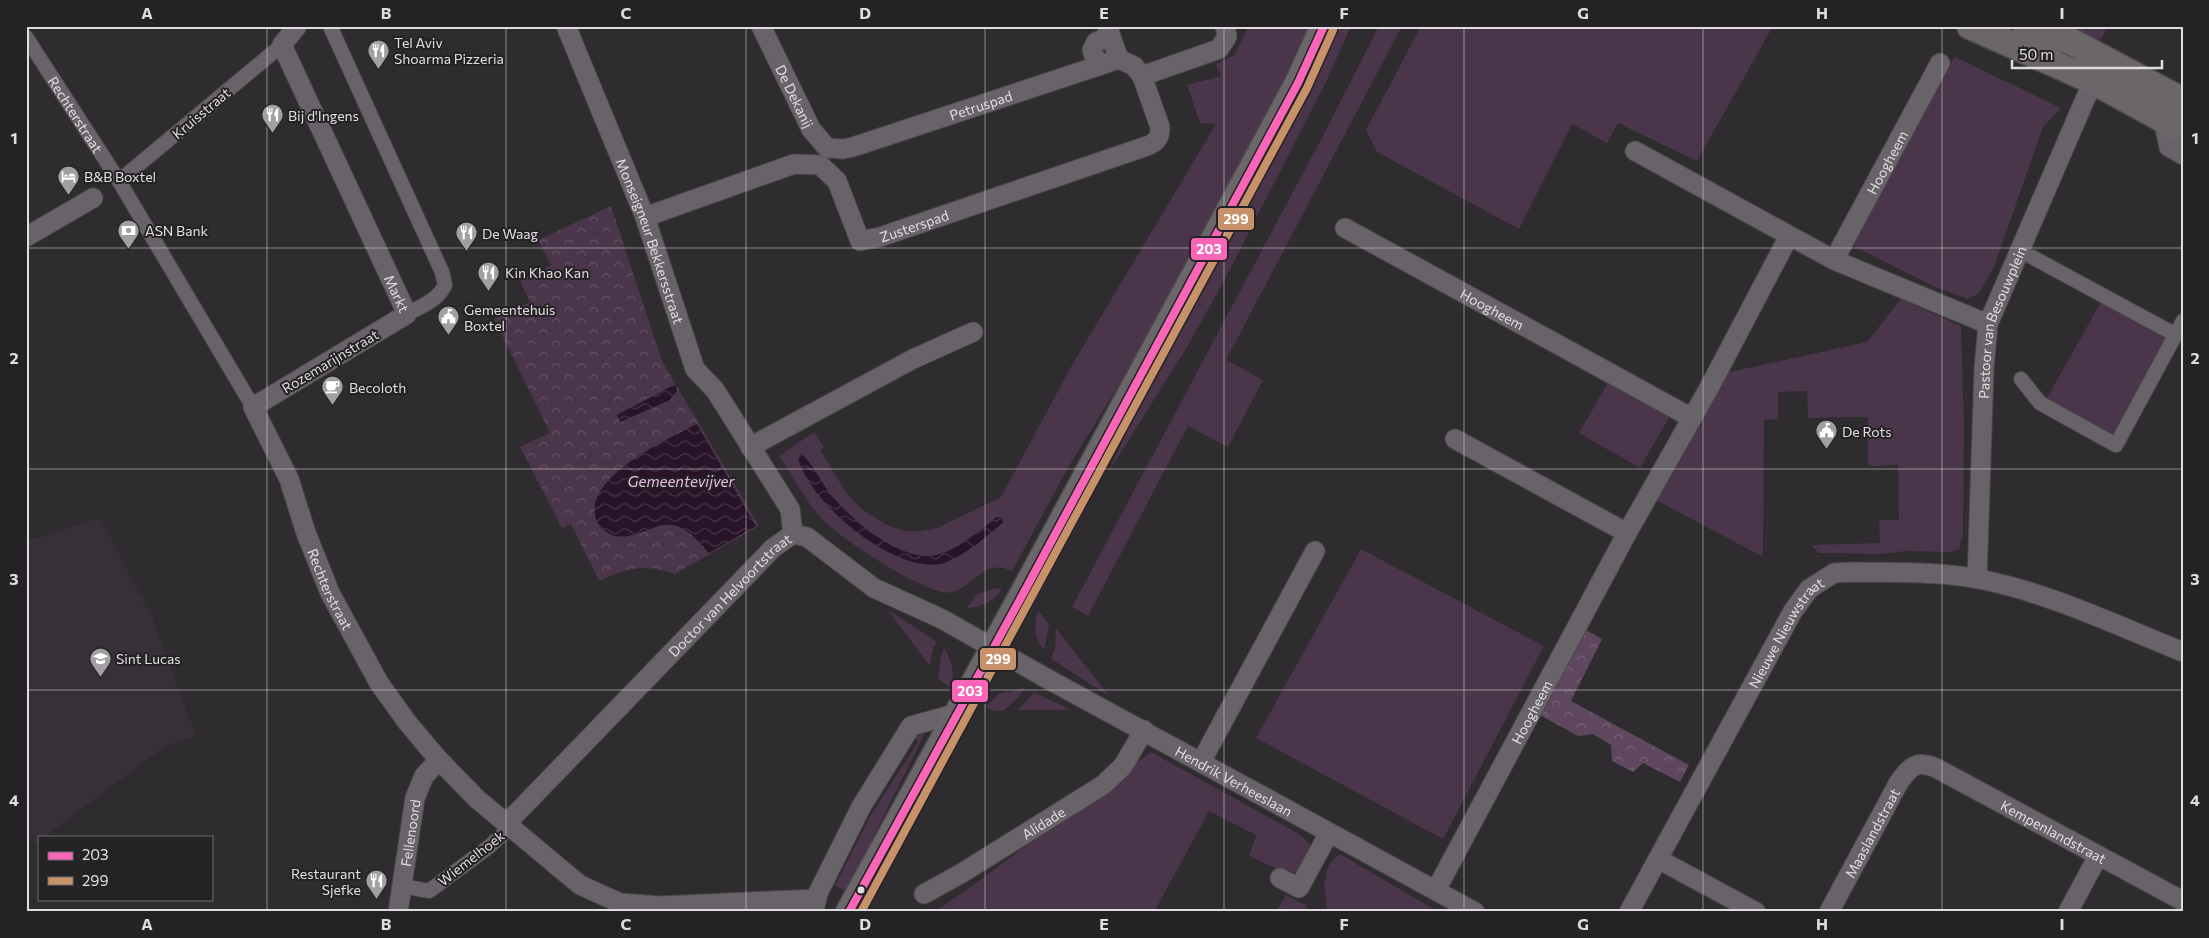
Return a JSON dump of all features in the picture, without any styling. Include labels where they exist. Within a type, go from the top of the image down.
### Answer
[{"type":"main road","points":[[849,912],[992,648],[1027,588],[1298,83],[1324,26]]},
{"type":"main road","points":[[1970,26],[2092,81],[2173,125]]},
{"type":"main road","points":[[2026,26],[2072,42],[2183,101]]},
{"type":"street","points":[[282,45],[297,26]]},
{"type":"street","name":"Markt","points":[[282,45],[407,314],[435,299],[446,285],[442,272],[330,26]]},
{"type":"street","name":"Monseigneur Bekkersstraat","points":[[566,26],[645,216],[695,369],[715,390],[790,509],[793,534]]},
{"type":"street","name":"De Dekanij","points":[[761,26],[811,129],[827,148],[843,149]]},
{"type":"street","points":[[1098,66],[1092,50],[1096,42],[1109,31],[1119,59],[1134,66],[1142,76],[1219,48],[1227,38],[1225,26]]},
{"type":"street","name":"Rechterstraat","points":[[26,37],[119,181],[253,407],[288,479],[306,533],[330,593],[379,683],[407,722],[439,760],[477,799],[580,885],[620,903],[660,906],[815,906]]},
{"type":"street","name":"Kruisstraat","points":[[119,181],[282,45]]},
{"type":"street","name":"Petruspad","points":[[843,149],[1119,59]]},
{"type":"street","name":"Hoogheem","points":[[1834,260],[1940,63]]},
{"type":"street","name":"Zusterspad","points":[[645,216],[794,164],[820,165],[837,181],[860,241],[880,237],[1156,142],[1160,135],[1160,127],[1142,76]]},
{"type":"street","name":"Pastoor van Besouwplein","points":[[1977,579],[1984,369],[1988,324],[2092,81]]},
{"type":"street","points":[[2173,125],[2169,147],[2183,154]]},
{"type":"street","points":[[1635,151],[1834,260],[1988,324]]},
{"type":"street","points":[[26,237],[93,198]]},
{"type":"street","name":"Hoogheem","points":[[1345,228],[1692,418]]},
{"type":"street","name":"Hoogheem","points":[[1436,890],[1627,532],[1692,418],[1789,236]]},
{"type":"street","name":"Pastoor van Besouwplein","points":[[2032,257],[2176,335]]},
{"type":"street","name":"Rozemarijnstraat","points":[[253,407],[407,314]]},
{"type":"street","points":[[2020,379],[2040,403],[2116,446],[2183,321]]},
{"type":"street","points":[[750,447],[912,359],[973,332]]},
{"type":"street","points":[[1454,439],[1627,532]]},
{"type":"street","name":"Doctor van Helvoortstraat","points":[[509,825],[541,788],[618,707],[773,548],[793,534],[806,537],[874,588],[942,619],[992,648]]},
{"type":"street","points":[[1201,762],[1315,552]]},
{"type":"street","name":"Nieuwe Nieuwstraat","points":[[1629,912],[1793,611],[1809,589],[1834,573],[1853,572],[1977,579],[2029,591],[2053,599],[2183,652]]},
{"type":"street","name":"Hendrik Verheeslaan","points":[[992,648],[1475,912]]},
{"type":"street","points":[[815,906],[861,807],[911,726],[958,713]]},
{"type":"street","name":"Alidade","points":[[924,894],[962,873],[1102,785],[1123,766],[1144,730]]},
{"type":"street","name":"Fellenoord","points":[[398,912],[415,798],[424,776],[439,760]]},
{"type":"street","name":"Kempenlandstraat","points":[[1924,763],[2183,901]]},
{"type":"street","name":"Maaslandstraat","points":[[1829,912],[1899,782],[1910,767],[1924,763]]},
{"type":"street","name":"Wiemelhoek","points":[[402,886],[429,891],[490,846],[509,825]]},
{"type":"street","points":[[1280,878],[1299,888],[1329,833]]},
{"type":"street","points":[[2068,912],[2098,856]]},
{"type":"street","points":[[1658,859],[1756,912]]},
{"type":"shaded area","name":"Sint Lucas","points":[[100,518],[152,617],[196,736],[165,746],[45,836],[38,836],[38,842],[35,844],[26,834],[26,541]]},
{"type":"green space","points":[[1249,26],[1309,26],[1281,88],[1143,346],[1069,466],[1012,571],[1002,568],[987,570],[961,589],[952,592],[941,592],[906,577],[885,565],[831,528],[810,504],[779,456],[814,432],[824,447],[820,450],[847,494],[863,510],[885,524],[904,531],[921,531],[937,528],[1001,497],[1072,365],[1216,124],[1200,123],[1187,85],[1221,76],[1216,64],[1234,55]]},
{"type":"green space","points":[[1338,26],[1351,26],[1327,80],[1225,279],[1187,347],[1108,473],[1131,422]]},
{"type":"green space","points":[[1379,26],[1402,26],[1226,360],[1263,380],[1228,447],[1188,426],[1088,616],[1072,607],[1327,128]]},
{"type":"green space","points":[[1421,26],[1773,26],[1697,161],[1618,123],[1607,143],[1572,124],[1519,229],[1377,152],[1366,130]]},
{"type":"green space","points":[[2033,26],[2107,26],[2102,38],[2081,44]]},
{"type":"green space","points":[[1955,57],[2061,108],[2043,127],[1994,267],[1979,293],[1968,299],[1933,286],[1851,245],[1946,70]]},
{"type":"green space","points":[[611,206],[662,361],[759,526],[675,574],[654,569],[636,568],[599,581],[571,524],[562,528],[520,447],[550,433],[494,319],[530,302],[520,281],[551,265],[538,240]]},
{"type":"green space","points":[[1901,299],[1961,326],[1964,425],[1963,534],[1959,549],[1950,552],[1906,551],[1882,554],[1819,553],[1811,545],[1880,543],[1879,520],[1899,520],[1898,465],[1871,466],[1868,464],[1868,417],[1808,418],[1807,391],[1778,392],[1778,419],[1764,420],[1763,557],[1656,500],[1725,373],[1867,342]]},
{"type":"green space","points":[[2101,302],[2169,339],[2112,441],[2044,403]]},
{"type":"green space","points":[[1609,381],[1665,412],[1669,418],[1640,468],[1579,433]]},
{"type":"green space","points":[[1361,549],[1544,646],[1443,839],[1256,738]]},
{"type":"green space","points":[[995,588],[1002,589],[992,600],[982,605],[967,608],[976,595]]},
{"type":"green space","points":[[887,609],[937,642],[933,649],[930,666]]},
{"type":"green space","points":[[1038,610],[1049,625],[1044,650],[1038,641],[1035,631]]},
{"type":"green space","points":[[1056,628],[1109,696],[1051,659],[1055,647]]},
{"type":"green space","points":[[1586,630],[1602,639],[1571,701],[1689,765],[1680,782],[1643,763],[1633,772],[1612,761],[1611,745],[1593,734],[1578,736],[1540,715]]},
{"type":"green space","points":[[944,648],[949,657],[953,672],[949,687],[938,678]]},
{"type":"green space","points":[[1025,688],[1019,697],[1003,711],[994,711],[985,707],[999,694]]},
{"type":"green space","points":[[1034,692],[1071,710],[1018,710]]},
{"type":"green space","points":[[921,729],[926,731],[846,892],[835,885],[872,813],[918,742],[915,737]]},
{"type":"green space","points":[[1151,752],[1299,834],[1308,842],[1311,849],[1298,872],[1284,872],[1249,856],[1256,835],[1209,811],[1154,912],[934,912],[979,881]]},
{"type":"green space","points":[[1340,854],[1439,912],[1327,912],[1324,882],[1329,865]]},
{"type":"green space","points":[[1286,895],[1306,905],[1307,912],[1276,912]]},
{"type":"water","points":[[676,385],[677,391],[670,400],[620,422],[617,415]]},
{"type":"water","name":"Gemeentevijver","points":[[697,424],[756,526],[709,553],[689,533],[675,526],[658,526],[636,534],[623,536],[615,536],[604,530],[596,519],[595,503],[602,489],[615,474],[631,461],[667,439]]},
{"type":"water","points":[[801,453],[832,496],[854,518],[882,540],[914,554],[929,556],[943,553],[964,542],[997,517],[1002,518],[1003,523],[969,550],[947,562],[927,565],[905,560],[882,549],[858,533],[837,515],[818,495],[805,475],[798,457]]},
{"type":"transit line","name":"203","points":[[849,912],[1023,594],[1298,83],[1324,26]]},
{"type":"transit line","name":"299","points":[[861,912],[1307,88],[1333,30]]},
{"type":"place","name":"Tel Aviv Shoarma Pizzeria","points":[[378,69]]},
{"type":"place","name":"Bij d'Ingens","points":[[272,134]]},
{"type":"place","name":"B&B Boxtel","points":[[68,195]]},
{"type":"place","name":"ASN Bank","points":[[129,249]]},
{"type":"place","name":"De Waag","points":[[466,252]]},
{"type":"place","name":"Kin Khao Kan","points":[[489,291]]},
{"type":"place","name":"Gemeentehuis Boxtel","points":[[448,336]]},
{"type":"place","name":"Becoloth","points":[[333,406]]},
{"type":"place","name":"De Rots","points":[[1826,450]]},
{"type":"place","name":"Sint Lucas","points":[[100,677]]},
{"type":"place","name":"Restaurant Sjefke","points":[[377,900]]}]
